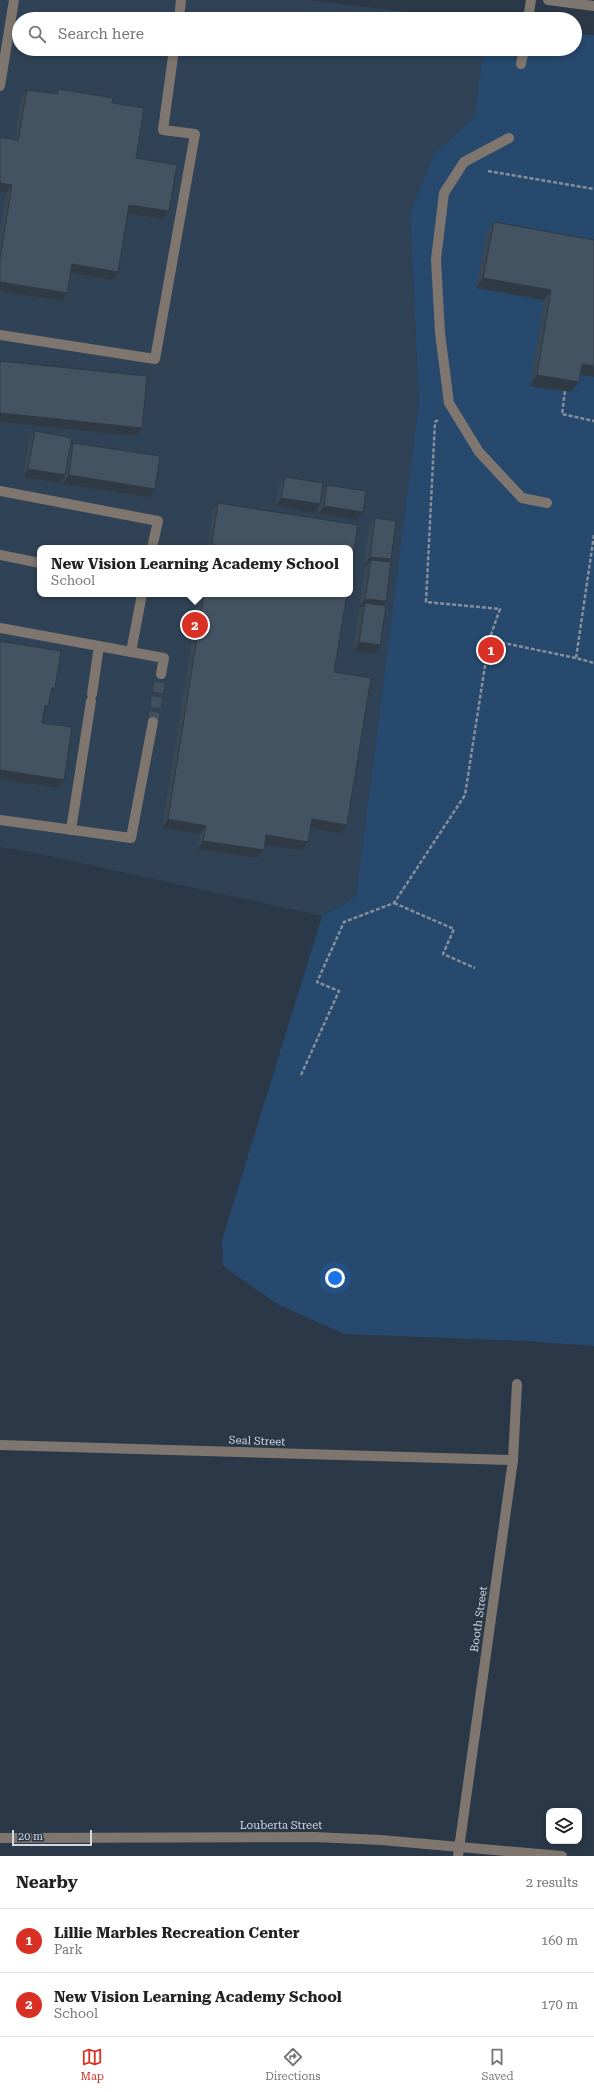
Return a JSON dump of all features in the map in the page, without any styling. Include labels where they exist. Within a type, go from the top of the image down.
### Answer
[{"type":"street","points":[[0,86],[2,63],[14,0]]},
{"type":"street","points":[[180,12],[181,0]]},
{"type":"street","points":[[529,12],[531,0]]},
{"type":"street","points":[[548,0],[594,6]]},
{"type":"street","points":[[0,335],[154,359],[195,134],[163,130],[173,56]]},
{"type":"street","points":[[521,64],[523,56]]},
{"type":"street","points":[[509,138],[464,162],[444,193],[436,259],[440,332],[449,404],[479,452],[522,498],[547,503]]},
{"type":"street","points":[[0,491],[158,521],[153,545]]},
{"type":"street","points":[[0,555],[37,562]]},
{"type":"street","points":[[131,652],[141,597]]},
{"type":"street","points":[[0,628],[164,658],[161,674]]},
{"type":"street","points":[[71,830],[99,646]]},
{"type":"street","points":[[0,820],[131,838],[153,722]]},
{"type":"street","name":"Booth Street","points":[[459,1852],[513,1460],[517,1384]]},
{"type":"street","name":"Seal Street","points":[[0,1445],[513,1460]]},
{"type":"street","name":"Louberta Street","points":[[0,1838],[314,1837],[381,1840],[459,1852],[562,1856]]},
{"type":"path","points":[[480,170],[594,189]]},
{"type":"path","points":[[565,391],[562,414],[594,421]]},
{"type":"path","points":[[576,658],[594,535]]},
{"type":"path","points":[[301,1075],[339,991],[317,982],[344,922],[394,903],[465,795],[489,640],[500,609]]},
{"type":"path","points":[[489,640],[594,663]]},
{"type":"path","points":[[394,903],[454,929],[443,954],[475,968]]},
{"type":"shaded area","points":[[0,0],[309,0],[407,12],[12,12],[12,56],[483,56],[474,117],[434,154],[410,213],[419,402],[356,897],[322,916],[22,850],[0,847]]},
{"type":"shaded area","points":[[582,34],[594,35],[594,1346],[526,1341],[344,1334],[277,1304],[223,1266],[222,1240],[322,916],[356,897],[419,402],[410,213],[434,154],[474,117],[483,56],[582,56]]},
{"type":"building","points":[[58,89],[113,98],[112,103],[144,108],[136,158],[177,165],[169,211],[129,205],[118,272],[72,264],[67,293],[0,282],[0,259],[12,185],[0,183],[0,137],[18,140],[27,90],[58,94]]},
{"type":"building","points":[[494,222],[594,240],[594,366],[582,364],[579,382],[537,375],[551,290],[483,278]]},
{"type":"building","points":[[0,361],[147,376],[142,428],[0,413]]},
{"type":"building","points":[[35,431],[72,438],[65,475],[28,469]]},
{"type":"building","points":[[73,443],[160,456],[155,489],[69,475]]},
{"type":"building","points":[[285,477],[323,483],[320,504],[281,498]]},
{"type":"building","points":[[327,485],[366,491],[363,512],[324,506]]},
{"type":"building","points":[[218,503],[358,525],[353,555],[353,545],[211,545]]},
{"type":"building","points":[[375,518],[396,521],[391,559],[370,557]]},
{"type":"building","points":[[371,560],[391,562],[386,601],[365,599]]},
{"type":"building","points":[[204,597],[346,597],[334,672],[371,678],[347,825],[312,819],[308,842],[266,835],[264,850],[203,841],[206,826],[168,819]]},
{"type":"building","points":[[365,603],[386,606],[380,645],[359,642]]},
{"type":"building","points":[[0,641],[61,651],[55,688],[52,688],[48,706],[45,706],[42,723],[72,727],[64,780],[0,770]]},
{"type":"tunnel","points":[[153,722],[161,674]]},
{"type":"place","name":"New Vision Learning Academy School","points":[[195,625]]},
{"type":"place","name":"Lillie Marbles Recreation Center","points":[[491,650]]}]
